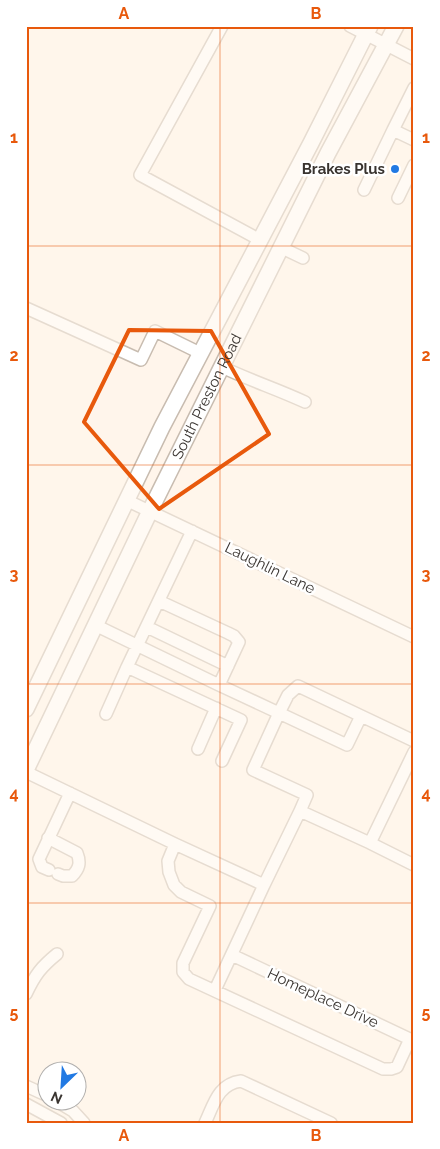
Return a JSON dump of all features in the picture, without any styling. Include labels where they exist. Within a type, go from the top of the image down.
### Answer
[{"type":"main road","name":"South Preston Road","points":[[26,771],[150,511],[333,145],[396,26]]},
{"type":"main road","name":"South Preston Road","points":[[26,709],[126,500],[200,353],[311,143],[368,30]]},
{"type":"street","points":[[222,26],[140,175],[260,240]]},
{"type":"street","points":[[350,26],[368,30],[386,44],[414,59]]},
{"type":"street","points":[[364,190],[414,88]]},
{"type":"street","points":[[393,130],[414,140]]},
{"type":"street","points":[[398,198],[414,165]]},
{"type":"street","points":[[282,248],[303,258]]},
{"type":"street","points":[[26,308],[141,360],[155,331],[200,353]]},
{"type":"street","points":[[222,367],[305,402]]},
{"type":"street","name":"Laughlin Lane","points":[[126,500],[414,637]]},
{"type":"street","points":[[106,714],[192,531]]},
{"type":"street","points":[[159,601],[234,636],[239,642],[219,685]]},
{"type":"street","points":[[95,625],[346,745],[361,716]]},
{"type":"street","points":[[147,627],[228,666]]},
{"type":"street","points":[[128,668],[241,720],[222,761]]},
{"type":"street","points":[[215,990],[307,796],[253,770],[288,696],[298,686],[414,741]]},
{"type":"street","points":[[198,749],[216,708]]},
{"type":"street","points":[[370,843],[414,752]]},
{"type":"street","points":[[26,771],[264,885]]},
{"type":"street","points":[[48,838],[77,853],[80,860],[78,870],[72,876],[63,876],[42,867],[39,859],[48,838],[70,793]]},
{"type":"street","points":[[300,811],[414,865]]},
{"type":"street","points":[[175,844],[168,861],[169,872],[174,885],[181,892],[210,906],[183,963],[183,972],[190,979],[383,1069],[397,1067],[412,1040]]},
{"type":"street","points":[[26,994],[35,975],[44,964],[57,954]]},
{"type":"street","name":"Homeplace Drive","points":[[232,955],[412,1040]]},
{"type":"street","points":[[205,1123],[220,1091],[232,1082],[241,1081],[249,1083],[331,1123]]},
{"type":"street","points":[[26,1086],[38,1091]]},
{"type":"street","points":[[26,1104],[61,1123]]},
{"type":"street","points":[[74,1112],[84,1123]]},
{"type":"highlighted area","points":[[129,330],[211,331],[269,434],[159,509],[84,422]]},
{"type":"place","name":"Brakes Plus","points":[[395,169]]}]
